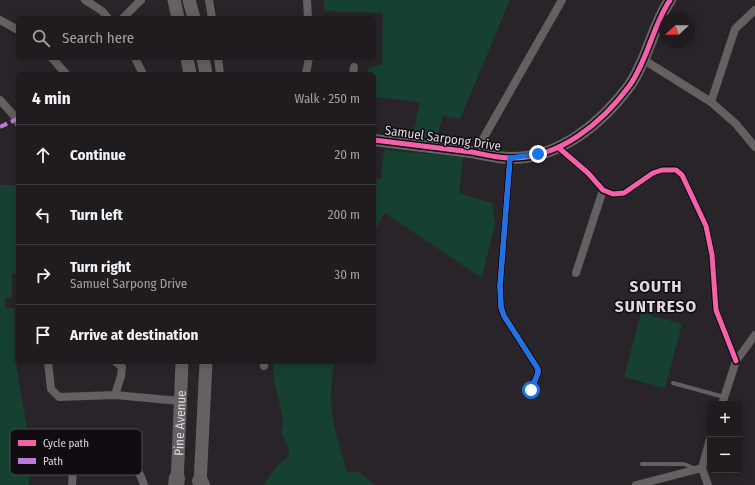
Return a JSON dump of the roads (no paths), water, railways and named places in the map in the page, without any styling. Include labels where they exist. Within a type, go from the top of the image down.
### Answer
[{"type":"main road","points":[[174,0],[178,16]]},
{"type":"main road","points":[[189,0],[193,16]]},
{"type":"main road","points":[[187,60],[190,72]]},
{"type":"main road","points":[[203,60],[206,72]]},
{"type":"main road","name":"Pine Avenue","points":[[177,483],[182,364]]},
{"type":"main road","points":[[201,484],[206,364]]},
{"type":"street","points":[[85,0],[102,11],[106,16]]},
{"type":"street","points":[[125,16],[141,0]]},
{"type":"street","points":[[209,0],[212,16]]},
{"type":"street","points":[[306,0],[308,16]]},
{"type":"street","points":[[475,153],[562,0]]},
{"type":"street","name":"Samuel Sarpong Drive","points":[[376,140],[510,158],[538,154],[559,148],[591,127],[609,111],[630,84],[644,60],[670,0]]},
{"type":"street","points":[[711,102],[731,37],[740,23],[755,10]]},
{"type":"street","points":[[0,20],[16,29]]},
{"type":"street","points":[[54,60],[64,72]]},
{"type":"street","points":[[136,60],[142,72]]},
{"type":"street","points":[[218,60],[220,72]]},
{"type":"street","points":[[306,72],[309,60]]},
{"type":"street","points":[[644,60],[711,102],[736,124],[755,147]]},
{"type":"street","points":[[0,100],[16,118]]},
{"type":"street","points":[[559,148],[588,173],[603,190],[614,194],[624,193],[644,177],[662,170],[676,170],[682,175],[706,226],[712,255],[716,310],[736,361]]},
{"type":"street","points":[[510,158],[500,286],[501,307],[508,322],[538,369],[538,373],[531,390]]},
{"type":"street","points":[[576,273],[603,190]]},
{"type":"street","points":[[723,401],[736,361],[755,335]]},
{"type":"street","points":[[48,364],[51,390],[59,397],[115,395],[180,401]]},
{"type":"street","points":[[115,395],[121,376],[122,367],[118,364]]},
{"type":"street","points":[[699,469],[707,447]]},
{"type":"street","points":[[699,469],[709,485]]},
{"type":"street","points":[[636,485],[699,469]]},
{"type":"street","points":[[72,485],[73,475]]},
{"type":"street","points":[[140,475],[144,485]]},
{"type":"lane","points":[[673,383],[723,401]]},
{"type":"lane","points":[[642,464],[684,464],[699,469]]},
{"type":"district","name":"SOUTH SUNTRESO","points":[[656,296]]}]
